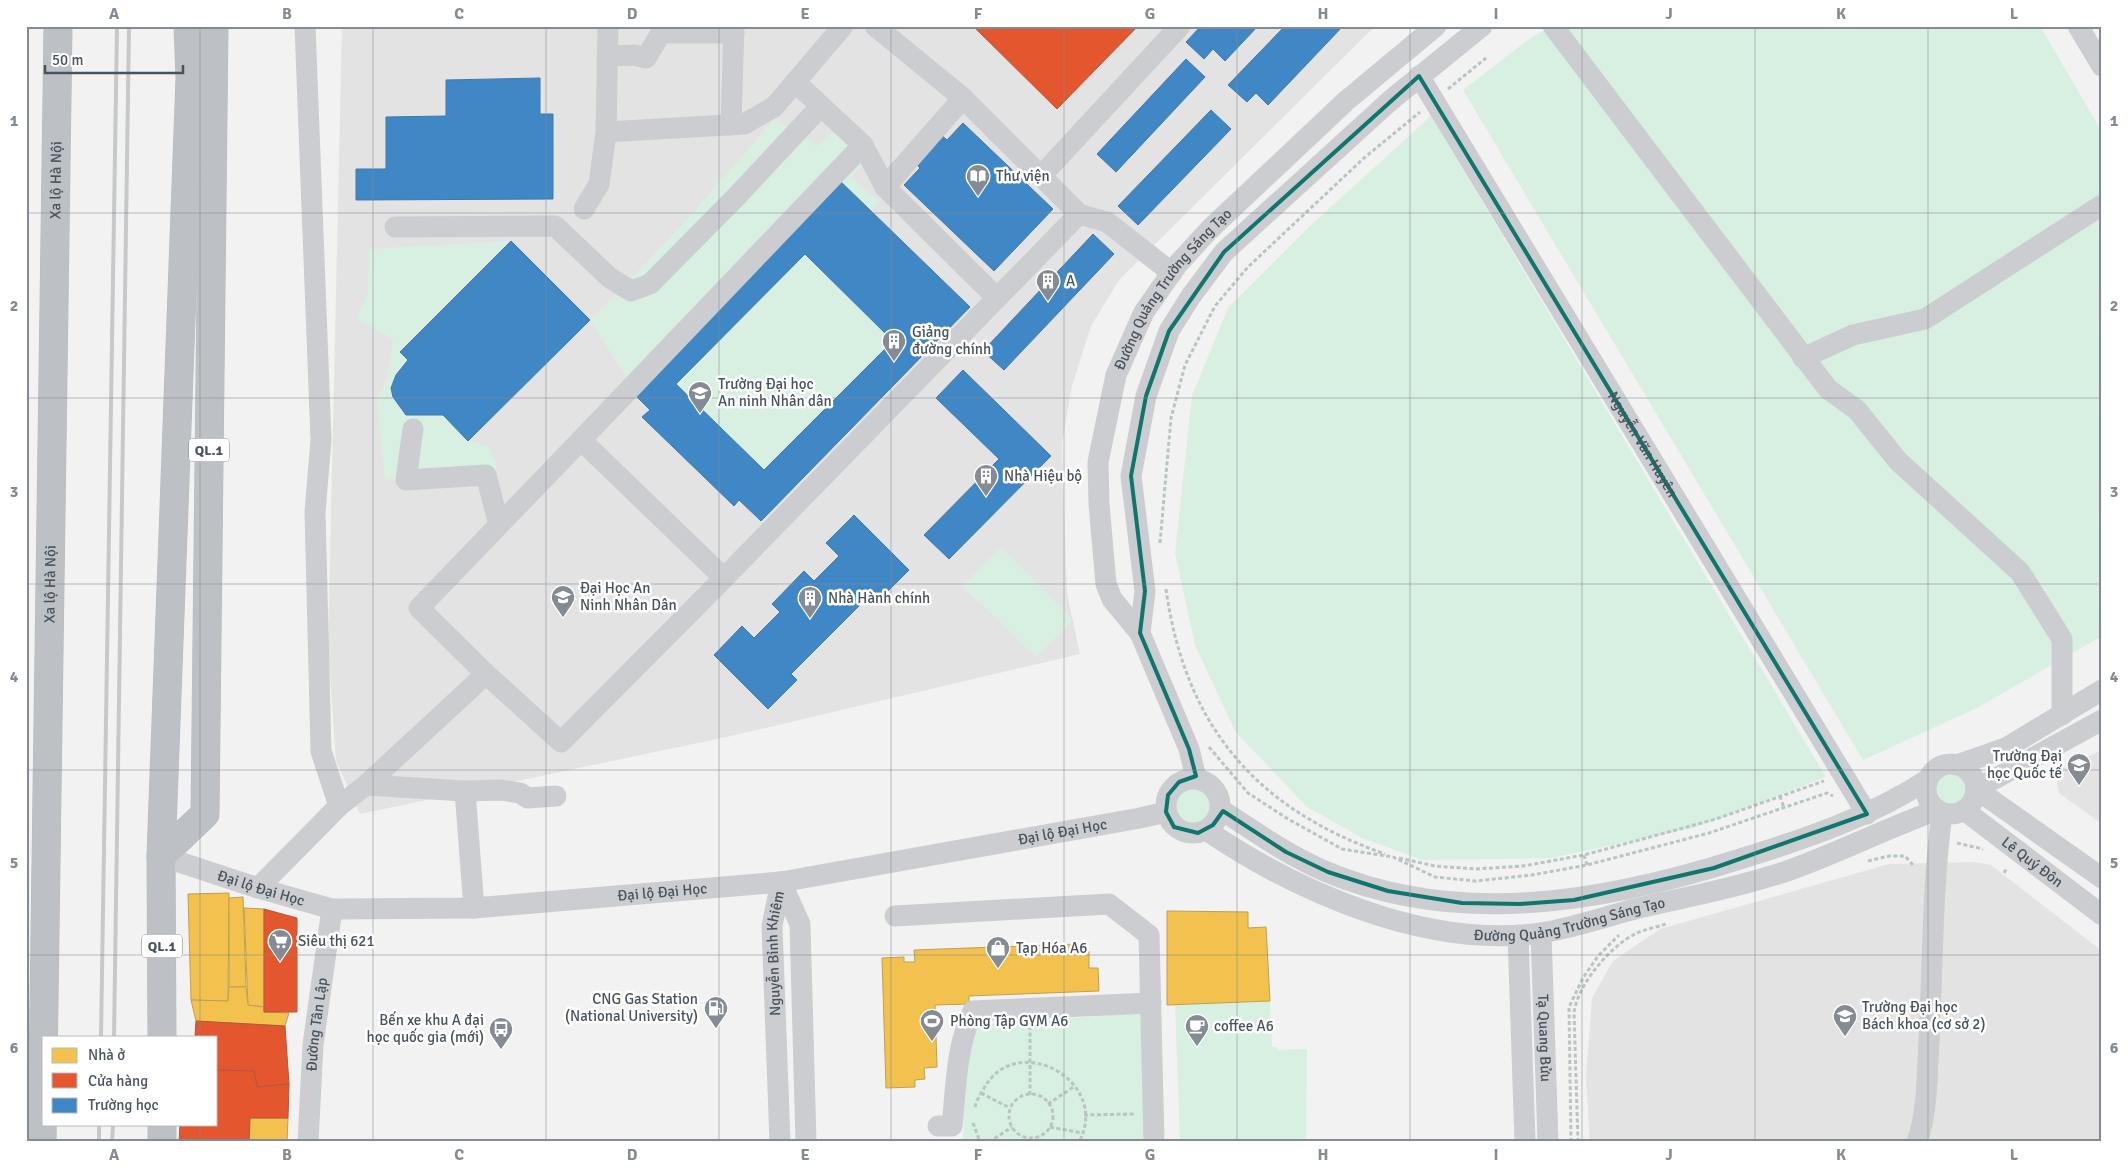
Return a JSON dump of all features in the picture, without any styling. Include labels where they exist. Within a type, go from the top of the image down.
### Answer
[{"type":"highway","name":"Xa lộ Hà Nội","points":[[44,1036],[58,26]]},
{"type":"highway","name":"QL.1","points":[[162,856],[204,814],[214,26]]},
{"type":"highway","name":"QL.1","points":[[162,1036],[162,856],[190,78],[183,32]]},
{"type":"highway","name":"Xa lộ Hà Nội","points":[[42,1126],[42,1142]]},
{"type":"highway","points":[[162,1126],[162,1142]]},
{"type":"street","points":[[305,26],[321,440],[315,512],[321,752],[339,806]]},
{"type":"street","points":[[584,209],[599,184],[606,132],[608,26]]},
{"type":"street","points":[[606,132],[744,124],[774,107],[842,26]]},
{"type":"street","points":[[875,26],[963,98],[1079,214],[1107,222],[1172,273]]},
{"type":"street","points":[[1041,176],[1180,26]]},
{"type":"street","name":"Đường Quảng Trường Sáng Tạo","points":[[1196,778],[1189,749],[1140,633],[1112,600],[1106,584],[1099,504],[1098,462],[1116,375],[1144,312],[1172,273],[1209,230],[1262,178],[1346,101],[1436,26]]},
{"type":"street","name":"Đường Quảng Trường Sáng Tạo","points":[[1140,633],[1145,591],[1131,476],[1146,396],[1169,331],[1191,296],[1224,252],[1419,76],[1482,26]]},
{"type":"street","points":[[1553,26],[1828,389],[1857,410],[1898,461],[2020,572],[2062,639],[2062,714]]},
{"type":"street","points":[[2078,26],[2102,66]]},
{"type":"street","points":[[607,56],[634,55],[646,58],[661,33],[734,30],[731,125]]},
{"type":"street","name":"Nguyễn Văn Huyên","points":[[1419,76],[1866,814]]},
{"type":"street","points":[[795,82],[863,145],[885,186],[997,298]]},
{"type":"street","points":[[885,186],[963,98]]},
{"type":"street","points":[[396,227],[555,226],[610,278],[631,290],[650,284],[737,196],[821,106]]},
{"type":"street","points":[[863,145],[419,608],[486,674],[561,742],[724,578],[1079,214]]},
{"type":"street","points":[[1803,358],[1852,334],[1925,319],[2102,206]]},
{"type":"street","points":[[413,429],[406,480],[486,475],[499,525]]},
{"type":"street","points":[[581,440],[724,578]]},
{"type":"street","points":[[258,888],[339,806],[366,785],[486,674]]},
{"type":"street","points":[[2102,690],[2006,748],[1957,765],[1939,767],[1927,780],[1926,794],[1928,801],[1940,812],[1957,813],[1964,810],[1970,805],[1976,789],[2102,720]]},
{"type":"street","points":[[1957,765],[1970,773],[1976,789]]},
{"type":"street","points":[[1196,778],[1212,786],[1217,792],[1220,809],[1218,818],[1206,830],[1198,833],[1182,831],[1174,827],[1166,812],[1168,795],[1173,788],[1179,782],[1196,778]]},
{"type":"street","name":"Đường Quảng Trường Sáng Tạo","points":[[1220,809],[1286,852],[1328,872],[1388,891],[1462,903],[1520,904],[1574,900],[1646,885],[1704,870],[1797,841],[1866,814],[1902,797],[1927,780]]},
{"type":"street","points":[[366,785],[465,791],[501,790],[520,793],[528,798],[556,796]]},
{"type":"street","name":"Lê Quý Đôn","points":[[1976,789],[2102,878]]},
{"type":"street","points":[[465,791],[474,908]]},
{"type":"street","name":"Lê Quý Đôn","points":[[1964,810],[2024,859],[2102,915]]},
{"type":"street","name":"Đại lộ Đại Học","points":[[162,856],[258,888],[332,909],[474,908],[780,882],[1166,812]]},
{"type":"street","points":[[1917,1142],[1924,1104],[1928,1056],[1935,866],[1940,812]]},
{"type":"street","name":"Đường Quảng Trường Sáng Tạo","points":[[1206,830],[1283,874],[1358,909],[1443,931],[1518,935],[1541,933],[1591,922],[1779,873],[1940,812]]},
{"type":"street","name":"Nguyễn Bỉnh Khiêm","points":[[780,882],[772,926],[780,1142]]},
{"type":"street","name":"Nguyễn Bỉnh Khiêm","points":[[780,882],[800,924],[806,1142]]},
{"type":"street","points":[[895,916],[1109,904],[1149,934],[1154,1142]]},
{"type":"street","name":"Đường Tân Lập","points":[[308,1142],[314,1045],[332,909]]},
{"type":"street","name":"Tạ Quang Bửu","points":[[1541,933],[1548,1142]]},
{"type":"street","name":"Tạ Quang Bửu","points":[[1518,935],[1525,1142]]},
{"type":"street","points":[[938,1126],[952,1126],[959,1059],[968,1021],[973,1011],[1151,1003]]},
{"type":"path","points":[[1160,545],[1171,418],[1186,365],[1215,306],[1248,267],[1335,186],[1486,58]]},
{"type":"path","points":[[1165,582],[1170,618],[1189,677],[1215,733],[1242,766],[1276,798],[1310,821],[1348,841],[1393,857],[1435,877],[1476,881],[1532,876],[1587,865],[1709,834],[1826,793],[1834,797]]},
{"type":"path","points":[[1204,740],[1248,793],[1288,819],[1342,849],[1435,866],[1476,869],[1523,866],[1584,854],[1716,819],[1827,780]]},
{"type":"path","points":[[1780,796],[1784,808]]},
{"type":"path","points":[[1939,839],[1982,849]]},
{"type":"path","points":[[1584,854],[1587,865]]},
{"type":"path","points":[[1866,862],[1889,856],[1905,856],[1913,865]]},
{"type":"path","points":[[2004,872],[2007,868]]},
{"type":"path","points":[[1578,1142],[1574,1009],[1588,980],[1616,946],[1637,933],[1674,922]]},
{"type":"path","points":[[1571,1142],[1569,1007],[1583,978],[1611,941],[1627,930]]},
{"type":"path","points":[[1611,941],[1616,946]]},
{"type":"path","points":[[1030,1022],[1030,1095]]},
{"type":"path","points":[[975,1110],[987,1082],[996,1073],[1007,1067],[1030,1062],[1045,1064],[1057,1069],[1075,1086],[1082,1099],[1084,1116],[1082,1133],[1078,1142]]},
{"type":"path","points":[[1048,1104],[1075,1086]]},
{"type":"path","points":[[981,1093],[1010,1108]]},
{"type":"path","points":[[1030,1095],[1039,1097],[1048,1104],[1052,1114],[1050,1127],[1043,1135],[1031,1140],[1022,1137],[1012,1127],[1009,1120],[1010,1108],[1018,1098],[1030,1095]]},
{"type":"path","points":[[1084,1116],[1154,1114]]},
{"type":"path","points":[[974,1116],[973,1122],[980,1142]]},
{"type":"path","points":[[989,1142],[1012,1127]]},
{"type":"path","points":[[1050,1127],[1082,1133]]},
{"type":"highlighted area","points":[[1419,76],[1867,814],[1714,868],[1574,900],[1520,904],[1462,903],[1388,891],[1328,872],[1286,852],[1223,811],[1213,825],[1198,833],[1174,827],[1166,812],[1168,795],[1179,782],[1196,776],[1189,749],[1140,633],[1145,591],[1131,476],[1146,396],[1169,331],[1224,252]]},
{"type":"shaded area","name":"Trường Đại học An ninh Nhân dân","points":[[342,26],[1375,26],[1119,280],[1091,326],[1072,386],[1062,443],[1067,593],[1080,654],[731,736],[360,814],[336,761],[328,646]]},
{"type":"shaded area","name":"Trường Đại học Quốc tế","points":[[2102,750],[2102,824],[2059,793],[2057,782],[2060,770]]},
{"type":"shaded area","name":"Trường Đại học Bách khoa (cơ sở 2)","points":[[1974,862],[1991,865],[2102,951],[2102,1142],[1590,1142],[1586,1077],[1592,998],[1613,961],[1660,929],[1889,864]]},
{"type":"green space","points":[[1551,26],[2040,26],[2102,132],[2102,636],[1977,708],[1863,760],[1463,90],[1528,40]]},
{"type":"green space","points":[[1431,116],[1826,777],[1694,828],[1551,858],[1422,860],[1362,838],[1306,806],[1235,731],[1195,645],[1175,553],[1192,396],[1228,308],[1311,225]]},
{"type":"green space","points":[[774,118],[817,146],[848,120],[880,148],[851,177],[880,202],[850,227],[831,202],[717,342],[805,254],[893,341],[764,470],[680,388],[654,420],[590,320],[685,221]]},
{"type":"green space","points":[[511,241],[401,352],[408,360],[397,373],[393,387],[396,400],[406,415],[443,415],[468,441],[488,446],[497,467],[469,487],[437,482],[409,486],[392,479],[385,480],[377,400],[387,379],[393,339],[357,319],[368,292],[369,249]]},
{"type":"green space","points":[[1001,547],[1073,620],[1036,657],[962,586]]},
{"type":"green space","points":[[1955,769],[1962,772],[1968,778],[1971,789],[1970,797],[1962,806],[1955,809],[1947,809],[1940,806],[1932,797],[1931,785],[1934,778],[1943,770]]},
{"type":"green space","points":[[1196,786],[1203,789],[1209,795],[1212,806],[1211,814],[1203,823],[1196,826],[1188,826],[1181,823],[1173,814],[1172,802],[1175,795],[1184,787]]},
{"type":"green space","points":[[1270,1001],[1272,1047],[1277,1047],[1277,1050],[1307,1049],[1306,1142],[1180,1142],[1175,1005]]},
{"type":"green space","points":[[1151,1012],[1155,1142],[963,1142],[966,1026]]},
{"type":"building: Nhà ở","points":[[229,893],[228,1001],[191,1000],[188,894]]},
{"type":"building: Nhà ở","points":[[243,897],[246,987],[229,987],[229,898]]},
{"type":"building: Nhà ở","points":[[244,908],[264,909],[264,1007],[248,1005]]},
{"type":"building: Nhà ở","points":[[1167,911],[1248,912],[1248,928],[1266,927],[1270,1001],[1167,1005]]},
{"type":"building: Nhà ở","points":[[1080,944],[1080,951],[1089,951],[1089,968],[1098,968],[1099,991],[969,996],[969,1004],[935,1005],[937,1067],[924,1068],[925,1079],[915,1080],[915,1087],[886,1088],[882,958],[904,957],[904,962],[915,962],[914,950]]},
{"type":"building: Nhà ở","points":[[229,987],[246,987],[248,1005],[264,1007],[264,1012],[289,1013],[285,1026],[196,1021],[191,1000],[228,1001]]},
{"type":"building: Nhà ở","points":[[250,1118],[288,1118],[287,1142],[249,1142]]},
{"type":"building: Cửa hàng","points":[[973,26],[1138,26],[1057,109]]},
{"type":"building: Cửa hàng","name":"Siêu thị 621","points":[[264,909],[297,918],[297,1012],[264,1012]]},
{"type":"building: Cửa hàng","points":[[196,1021],[285,1026],[289,1084],[257,1087],[254,1071],[218,1070],[218,1036],[195,1036]]},
{"type":"building: Cửa hàng","points":[[218,1070],[254,1071],[257,1087],[289,1084],[288,1118],[250,1118],[249,1142],[179,1142],[180,1126],[218,1126]]},
{"type":"building: Trường học","points":[[1201,26],[1258,26],[1225,61],[1213,49],[1204,59],[1186,42]]},
{"type":"building: Trường học","points":[[1285,26],[1343,26],[1268,105],[1256,93],[1247,102],[1228,85]]},
{"type":"building: Trường học","points":[[1186,59],[1205,77],[1116,172],[1097,154]]},
{"type":"building: Trường học","points":[[540,78],[540,114],[553,114],[553,199],[356,200],[356,169],[386,169],[386,117],[446,116],[446,80]]},
{"type":"building: Trường học","points":[[1211,110],[1231,129],[1138,225],[1118,206]]},
{"type":"building: Trường học","name":"Thư viện","points":[[963,123],[1053,209],[994,271],[904,185],[920,168],[913,161],[939,133],[947,140]]},
{"type":"building: Trường học","name":"Giảng đường chính","points":[[838,179],[970,307],[761,521],[739,500],[734,506],[642,417],[650,410],[631,391]],"holes":[[[805,254],[893,341],[764,470],[676,384]]]},
{"type":"building: Trường học","name":"A","points":[[1093,234],[1114,254],[1004,370],[983,351]]},
{"type":"building: Trường học","points":[[511,241],[590,320],[468,441],[443,415],[406,415],[393,397],[391,388],[396,375],[408,360],[400,352]]},
{"type":"building: Trường học","name":"Nhà Hiệu bộ","points":[[963,370],[1051,456],[949,559],[924,535],[999,459],[936,398]]},
{"type":"building: Trường học","name":"Nhà Hành chính","points":[[854,515],[909,570],[881,598],[874,591],[791,674],[797,680],[768,709],[714,655],[742,626],[754,638],[780,612],[772,604],[804,571],[814,581],[839,556],[826,543]]},
{"type":"railway","points":[[101,1036],[117,26]]},
{"type":"railway","points":[[114,1036],[129,26]]},
{"type":"railway","points":[[99,1126],[99,1142]]},
{"type":"railway","points":[[112,1142],[113,1126]]},
{"type":"place","name":"Thư viện","points":[[978,197]]},
{"type":"place","name":"A","points":[[1048,302]]},
{"type":"place","name":"Giảng đường chính","points":[[894,362]]},
{"type":"place","name":"Trường Đại học An ninh Nhân dân","points":[[700,414]]},
{"type":"place","name":"Nhà Hiệu bộ","points":[[986,497]]},
{"type":"place","name":"Đại Học An Ninh Nhân Dân","points":[[563,618]]},
{"type":"place","name":"Nhà Hành chính","points":[[810,619]]},
{"type":"place","name":"Trường Đại học Quốc tế","points":[[2079,786]]},
{"type":"place","name":"Siêu thị 621","points":[[280,962]]},
{"type":"place","name":"Tạp Hóa A6","points":[[998,969]]},
{"type":"place","name":"CNG Gas Station (National University)","points":[[716,1029]]},
{"type":"place","name":"Trường Đại học Bách khoa (cơ sở 2)","points":[[1845,1037]]},
{"type":"place","name":"Phòng Tập GYM A6","points":[[932,1042]]},
{"type":"place","name":"coffee A6","points":[[1197,1047]]},
{"type":"place","name":"Bến xe khu A đại học quốc gia (mới)","points":[[501,1050]]}]
